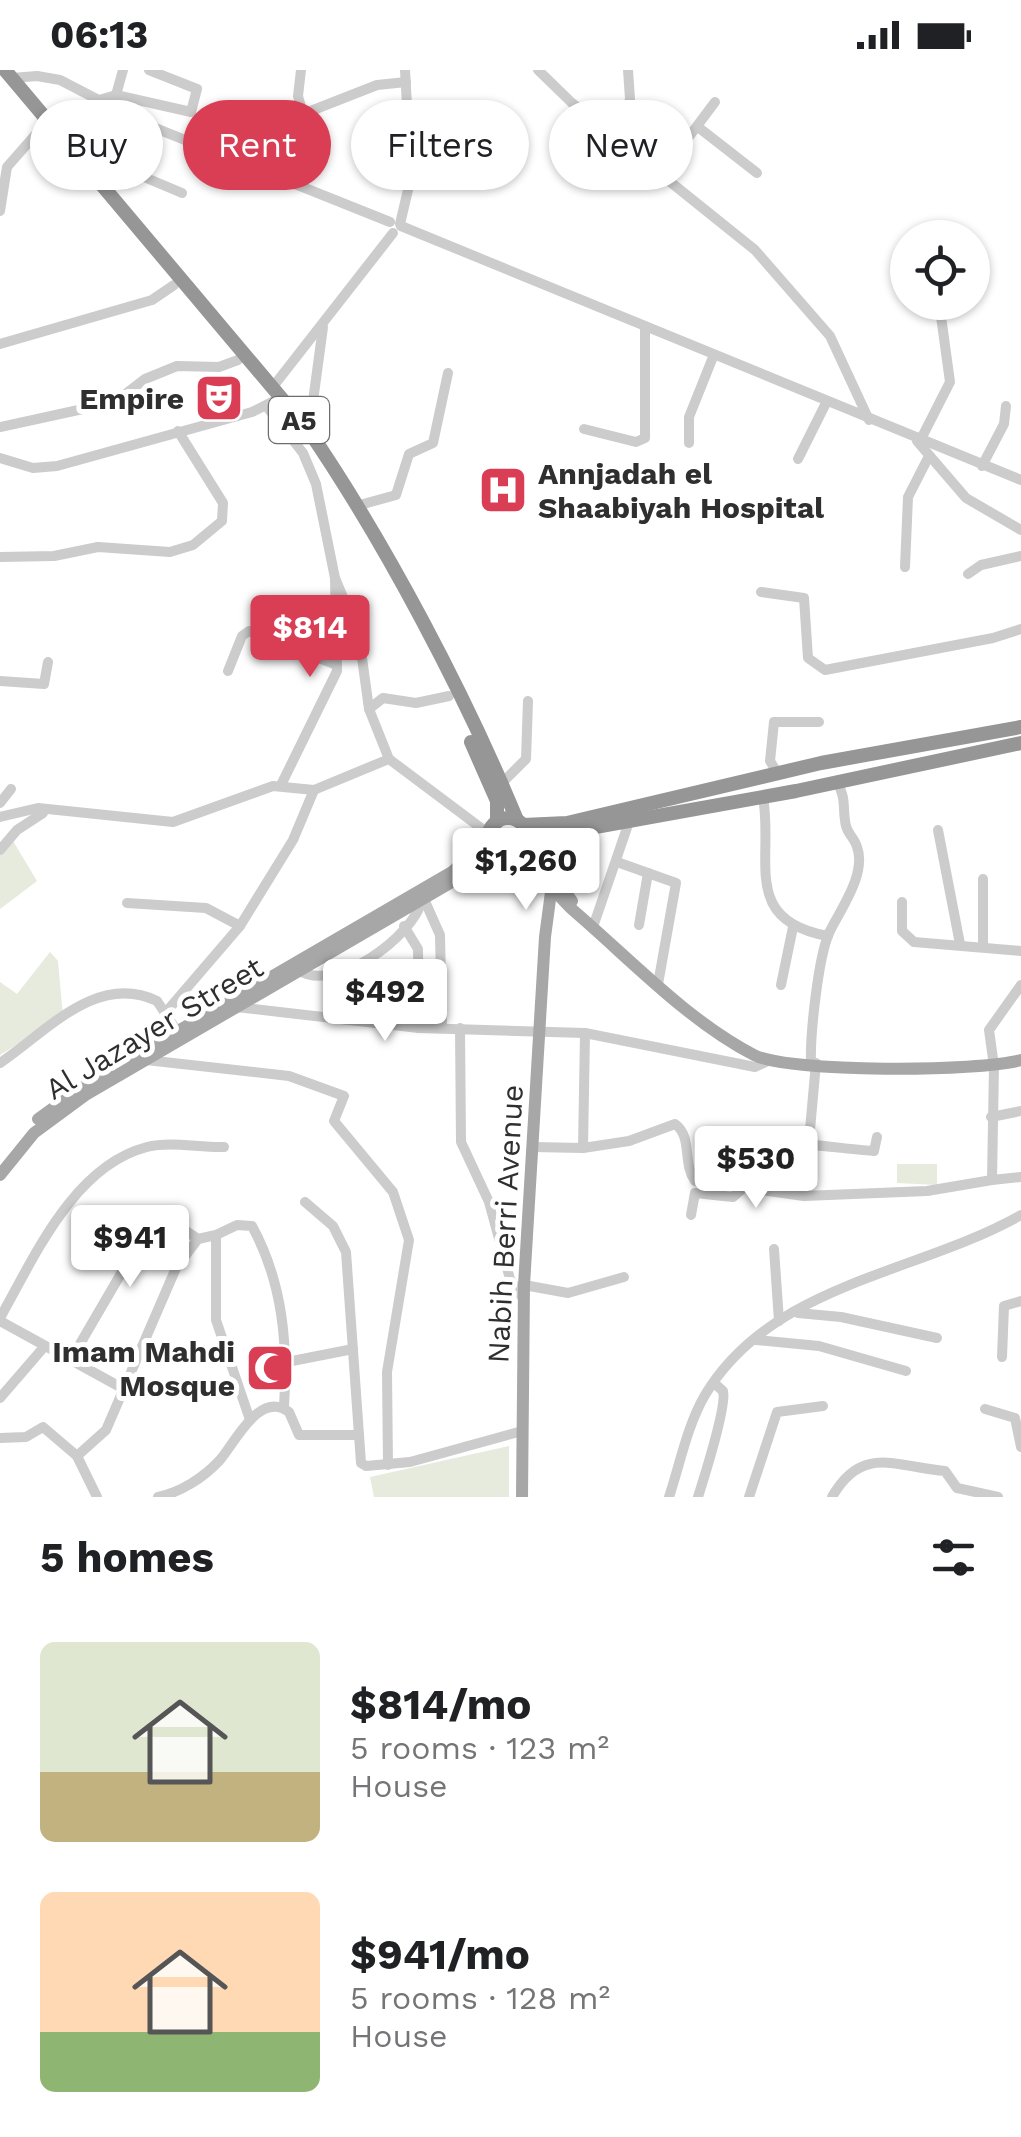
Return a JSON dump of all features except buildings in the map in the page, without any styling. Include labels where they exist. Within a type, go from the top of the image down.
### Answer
[{"type":"highway","name":"A5","points":[[6,74],[30,100]]},
{"type":"highway","name":"A5","points":[[6,74],[30,108]]},
{"type":"highway","name":"A5","points":[[96,190],[298,428],[345,497],[490,782],[491,831]]},
{"type":"highway","name":"A5","points":[[106,190],[271,399],[309,431],[356,506],[524,831]]},
{"type":"highway","points":[[524,831],[866,754],[1021,727]]},
{"type":"highway","points":[[524,831],[519,855],[509,858],[494,852],[491,831],[630,819],[763,797],[1021,743]]},
{"type":"highway","points":[[895,748],[887,758],[898,770]]},
{"type":"highway","points":[[866,754],[874,767],[868,776]]},
{"type":"main road","name":"Al Jazayer Street","points":[[0,1161],[53,1106],[452,872],[476,855],[491,831]]},
{"type":"main road","points":[[524,831],[571,908],[598,928]]},
{"type":"main road","name":"Al Jazayer Street","points":[[0,1175],[50,1120],[146,1060],[481,865],[509,858]]},
{"type":"main road","points":[[509,858],[530,865],[658,984],[750,1054],[768,1062],[994,1066],[1021,1060]]},
{"type":"main road","points":[[546,954],[555,886]]},
{"type":"main road","points":[[546,954],[555,886]]},
{"type":"main road","points":[[552,916],[571,908]]},
{"type":"main road","name":"Nabih Berri Avenue","points":[[522,1497],[524,1284],[546,954]]},
{"type":"street","points":[[116,95],[123,70]]},
{"type":"street","points":[[6,74],[55,76],[100,100],[116,95],[191,112],[197,89],[149,70]]},
{"type":"street","points":[[0,458],[33,468],[56,466],[271,399],[393,229],[405,207],[411,177],[405,76],[303,114],[298,96],[300,70]]},
{"type":"street","points":[[538,70],[571,100]]},
{"type":"street","points":[[628,70],[630,100]]},
{"type":"street","points":[[30,100],[35,89],[55,76]]},
{"type":"street","points":[[693,132],[715,102]]},
{"type":"street","points":[[698,127],[757,173]]},
{"type":"street","points":[[163,132],[393,229],[1021,480]]},
{"type":"street","points":[[0,211],[7,167],[30,141]]},
{"type":"street","points":[[163,185],[182,193]]},
{"type":"street","points":[[683,190],[767,263],[830,336],[869,420]]},
{"type":"street","points":[[0,344],[126,309],[162,295],[174,285]]},
{"type":"street","points":[[918,440],[950,382],[942,320]]},
{"type":"street","points":[[309,431],[324,326]]},
{"type":"street","points":[[584,429],[636,442],[644,438],[645,329]]},
{"type":"street","points":[[689,442],[689,416],[714,357]]},
{"type":"street","points":[[0,427],[114,402],[145,380],[177,366],[219,367],[238,360]]},
{"type":"street","points":[[356,506],[396,495],[409,454],[430,446],[448,373]]},
{"type":"street","points":[[271,399],[303,453],[316,484],[335,578],[337,665],[281,785]]},
{"type":"street","points":[[798,459],[826,403]]},
{"type":"street","points":[[982,466],[1004,424],[1006,406]]},
{"type":"street","points":[[0,557],[54,556],[98,547],[170,552],[206,536],[222,521],[222,503],[178,431]]},
{"type":"street","points":[[918,440],[966,498],[1021,530]]},
{"type":"street","points":[[905,567],[908,496],[929,456]]},
{"type":"street","points":[[968,574],[981,566],[1021,556]]},
{"type":"street","points":[[335,578],[355,620],[369,709],[389,760],[491,831]]},
{"type":"street","points":[[760,592],[804,598],[808,658],[824,670],[994,638],[1021,628]]},
{"type":"street","points":[[228,671],[242,636],[250,631],[337,665]]},
{"type":"street","points":[[0,680],[40,685],[48,662]]},
{"type":"street","points":[[369,709],[384,698],[416,703],[449,696]]},
{"type":"street","points":[[502,783],[526,760],[528,700]]},
{"type":"street","points":[[778,774],[770,762],[774,722],[819,722]]},
{"type":"street","points":[[0,817],[30,808],[173,822],[281,785],[314,790],[389,760]]},
{"type":"street","points":[[804,1196],[810,1148],[812,1032],[828,936],[846,901],[858,854],[847,829],[846,798],[837,782]]},
{"type":"street","points":[[0,802],[11,790]]},
{"type":"street","points":[[167,1011],[240,926],[293,840],[314,790]]},
{"type":"street","points":[[763,797],[766,892],[793,927],[828,936]]},
{"type":"street","points":[[0,850],[35,815],[59,810]]},
{"type":"street","points":[[598,928],[630,819]]},
{"type":"street","points":[[938,830],[960,944]]},
{"type":"street","points":[[616,862],[676,883],[658,984]]},
{"type":"street","points":[[640,924],[648,873]]},
{"type":"street","points":[[983,879],[983,946]]},
{"type":"street","points":[[298,970],[330,974],[358,968],[404,926],[422,899],[440,935],[442,1028]]},
{"type":"street","points":[[902,902],[901,922],[908,939],[1021,952]]},
{"type":"street","points":[[127,903],[206,908],[240,926]]},
{"type":"street","points":[[404,926],[418,949],[419,1028]]},
{"type":"street","points":[[781,984],[793,927]]},
{"type":"street","points":[[992,1180],[994,1066],[988,1039],[992,1023],[1021,984]]},
{"type":"street","points":[[0,1063],[79,1004],[94,998],[133,994],[152,999],[167,1011],[177,1032]]},
{"type":"street","points":[[236,1007],[419,1028],[586,1034],[740,1065],[754,1067],[768,1062]]},
{"type":"street","points":[[460,1028],[461,1142],[489,1202],[510,1279],[524,1300]]},
{"type":"street","points":[[584,1148],[586,1034]]},
{"type":"street","points":[[146,1060],[289,1076],[344,1096],[335,1122],[350,1134],[354,1148],[393,1192],[409,1240],[387,1372],[388,1465]]},
{"type":"street","points":[[991,1117],[1021,1111]]},
{"type":"street","points":[[533,1147],[584,1148],[629,1141],[675,1124],[685,1137],[687,1168],[696,1181],[804,1196],[928,1191],[1021,1177]]},
{"type":"street","points":[[782,1174],[768,1173],[752,1158],[756,1143],[764,1139],[810,1148],[874,1151],[877,1137]]},
{"type":"street","points":[[122,1388],[0,1320],[56,1225],[82,1188],[105,1169],[146,1147],[224,1148]]},
{"type":"street","points":[[690,1214],[695,1192],[733,1197],[742,1190]]},
{"type":"street","points":[[306,1202],[327,1219],[346,1252],[362,1465],[388,1465],[522,1431]]},
{"type":"street","points":[[70,1361],[154,1217],[162,1216],[198,1240]]},
{"type":"street","points":[[669,1497],[700,1406],[714,1383],[779,1320],[840,1287],[933,1257],[1020,1216]]},
{"type":"street","points":[[76,1456],[106,1430],[176,1268],[198,1240],[237,1225],[254,1229],[280,1302],[287,1362],[284,1408],[298,1434],[360,1435]]},
{"type":"street","points":[[216,1235],[216,1320],[250,1417]]},
{"type":"street","points":[[774,1248],[779,1320]]},
{"type":"street","points":[[524,1284],[568,1293],[624,1277]]},
{"type":"street","points":[[1002,1358],[1004,1306],[1021,1300]]},
{"type":"street","points":[[797,1313],[841,1317],[937,1338]]},
{"type":"street","points":[[756,1340],[819,1346],[906,1371]]},
{"type":"street","points":[[0,1398],[44,1347]]},
{"type":"street","points":[[287,1362],[353,1348]]},
{"type":"street","points":[[698,1497],[710,1444],[726,1404],[724,1391],[714,1383]]},
{"type":"street","points":[[749,1497],[777,1412],[823,1406]]},
{"type":"street","points":[[158,1497],[188,1486],[216,1464],[250,1417],[284,1408]]},
{"type":"street","points":[[985,1410],[1015,1418],[1021,1447]]},
{"type":"street","points":[[0,1438],[26,1437],[44,1428],[76,1456],[97,1497]]},
{"type":"street","points":[[832,1497],[849,1472],[878,1461],[945,1471],[957,1488],[998,1497]]},
{"type":"shaded area","points":[[13,841],[37,881],[0,909],[0,852]]},
{"type":"shaded area","points":[[50,952],[58,961],[63,1016],[0,1055],[0,982],[17,994]]},
{"type":"shaded area","points":[[897,1164],[937,1164],[937,1185],[897,1183]]},
{"type":"shaded area","points":[[509,1446],[509,1497],[374,1497],[370,1477]]},
{"type":"place","name":"Empire","points":[[219,398]]},
{"type":"place","name":"Annjadah el Shaabiyah Hospital","points":[[503,490]]},
{"type":"place","name":"Imam Mahdi Mosque","points":[[270,1368]]}]
